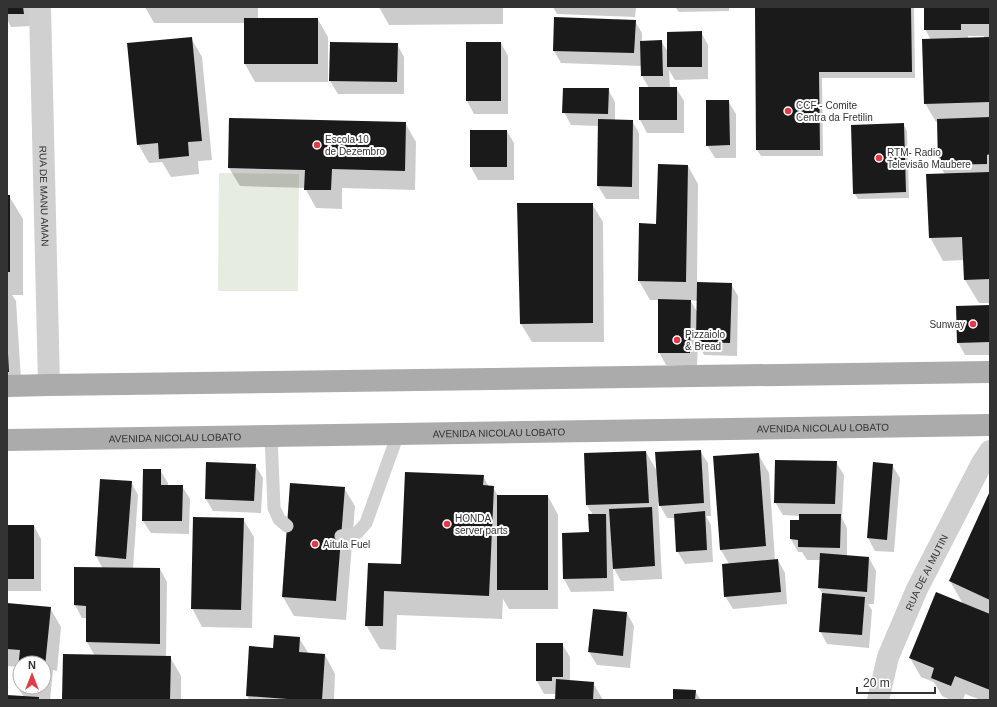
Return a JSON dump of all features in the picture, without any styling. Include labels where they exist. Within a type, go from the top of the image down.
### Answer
[{"type":"main road","points":[[7,386],[990,372]]},
{"type":"main road","name":"AVENIDA NICOLAU LOBATO","points":[[7,440],[990,425]]},
{"type":"street","name":"RUA DE MANU AMAN","points":[[40,7],[49,385]]},
{"type":"street","name":"RUA DE AI MUTIN","points":[[878,700],[888,657],[917,589],[982,463],[990,451]]},
{"type":"lane","points":[[341,536],[357,533],[366,523],[398,434]]},
{"type":"lane","points":[[271,436],[274,508],[279,519],[287,526]]},
{"type":"shaded area","points":[[219,173],[299,174],[298,291],[218,291]]},
{"type":"building","points":[[7,7],[23,7],[24,14],[7,14]]},
{"type":"building","name":"CCF - Comite Centra da Fretilin","points":[[755,7],[911,7],[912,72],[819,72],[820,150],[756,150]]},
{"type":"building","points":[[924,7],[990,7],[990,24],[961,24],[961,30],[924,30]]},
{"type":"building","points":[[554,17],[636,20],[634,53],[553,51]]},
{"type":"building","points":[[244,18],[318,18],[318,64],[244,64]]},
{"type":"building","points":[[702,31],[702,67],[667,67],[667,32]]},
{"type":"building","points":[[192,37],[202,141],[188,142],[189,156],[159,159],[158,143],[137,145],[127,43]]},
{"type":"building","points":[[990,37],[990,102],[924,104],[922,39]]},
{"type":"building","points":[[662,40],[663,76],[641,76],[640,41]]},
{"type":"building","points":[[330,42],[398,43],[397,82],[329,81]]},
{"type":"building","points":[[466,42],[501,42],[501,101],[466,101]]},
{"type":"building","points":[[639,87],[677,87],[677,120],[639,120]]},
{"type":"building","points":[[563,88],[609,88],[608,114],[562,113]]},
{"type":"building","points":[[706,100],[729,100],[730,145],[706,146]]},
{"type":"building","points":[[990,117],[990,154],[987,155],[987,164],[938,165],[937,119]]},
{"type":"building","name":"Escola 10 de Dezembro","points":[[229,118],[406,122],[405,171],[332,169],[331,190],[304,190],[305,170],[228,168]]},
{"type":"building","points":[[598,119],[633,120],[632,187],[597,186]]},
{"type":"building","name":"RTM- Radio Televisão Maubere","points":[[904,123],[906,192],[853,194],[851,125]]},
{"type":"building","points":[[470,130],[507,130],[507,167],[470,167]]},
{"type":"building","points":[[658,164],[688,165],[686,282],[638,281],[639,223],[656,224]]},
{"type":"building","points":[[990,172],[990,279],[964,280],[962,237],[929,238],[926,174]]},
{"type":"building","points":[[7,195],[10,195],[10,272],[7,272]]},
{"type":"building","points":[[517,203],[593,203],[593,323],[520,324]]},
{"type":"building","points":[[697,282],[732,283],[730,343],[696,342]]},
{"type":"building","points":[[658,299],[691,300],[690,353],[658,353]]},
{"type":"building","name":"Sunway","points":[[990,305],[990,342],[957,343],[956,306]]},
{"type":"building","points":[[8,354],[9,372],[7,372]]},
{"type":"building","points":[[701,450],[704,503],[659,506],[655,452]]},
{"type":"building","points":[[646,451],[649,503],[586,505],[584,453]]},
{"type":"building","points":[[759,453],[766,546],[720,550],[713,456]]},
{"type":"building","points":[[775,460],[837,461],[835,504],[774,503]]},
{"type":"building","points":[[206,462],[256,464],[254,501],[205,499]]},
{"type":"building","points":[[873,462],[893,464],[887,540],[867,538]]},
{"type":"building","points":[[143,469],[161,469],[161,485],[183,485],[182,521],[142,521]]},
{"type":"building","name":"HONDA server parts","points":[[405,472],[484,475],[483,485],[494,486],[489,596],[384,591],[383,626],[365,626],[368,563],[401,564]]},
{"type":"building","points":[[100,479],[132,481],[126,559],[95,556]]},
{"type":"building","points":[[290,483],[345,487],[336,601],[282,597]]},
{"type":"building","points":[[990,491],[990,600],[949,581]]},
{"type":"building","points":[[497,495],[548,495],[548,590],[497,590]]},
{"type":"building","points":[[652,507],[655,566],[613,569],[609,509]]},
{"type":"building","points":[[705,511],[707,550],[676,552],[674,514]]},
{"type":"building","points":[[588,514],[606,514],[607,578],[563,579],[562,533],[589,532]]},
{"type":"building","points":[[799,514],[841,514],[840,548],[798,547],[798,540],[790,539],[790,520],[799,520]]},
{"type":"building","points":[[193,517],[244,518],[241,610],[191,609]]},
{"type":"building","points":[[7,525],[34,525],[34,579],[7,579]]},
{"type":"building","points":[[820,553],[869,557],[867,592],[818,588]]},
{"type":"building","points":[[778,559],[781,592],[724,597],[722,564]]},
{"type":"building","points":[[74,567],[160,568],[160,644],[86,642],[86,606],[74,605]]},
{"type":"building","points":[[936,592],[990,614],[990,690],[955,676],[951,686],[931,678],[934,668],[909,658]]},
{"type":"building","points":[[822,593],[865,597],[862,635],[819,632]]},
{"type":"building","points":[[7,603],[51,607],[46,655],[19,655],[20,650],[7,649]]},
{"type":"building","points":[[593,609],[627,612],[623,656],[588,652]]},
{"type":"building","points":[[274,635],[300,637],[299,652],[325,654],[322,700],[246,696],[249,646],[273,648]]},
{"type":"building","points":[[536,643],[563,643],[563,677],[552,677],[552,681],[536,681]]},
{"type":"building","points":[[63,654],[171,656],[170,700],[62,699]]},
{"type":"building","points":[[556,679],[594,682],[593,700],[555,700]]},
{"type":"building","points":[[673,689],[696,690],[695,700],[673,700]]},
{"type":"building","points":[[7,695],[39,697],[39,700],[7,700]]},
{"type":"place","name":"CCF - Comite Centra da Fretilin","points":[[788,111]]},
{"type":"place","name":"Escola 10 de Dezembro","points":[[317,145]]},
{"type":"place","name":"RTM- Radio Televisão Maubere","points":[[879,158]]},
{"type":"place","name":"Sunway","points":[[973,324]]},
{"type":"place","name":"Pizzaiolo & Bread","points":[[677,340]]},
{"type":"place","name":"HONDA server parts","points":[[447,524]]},
{"type":"place","name":"Aitula Fuel","points":[[315,544]]}]
